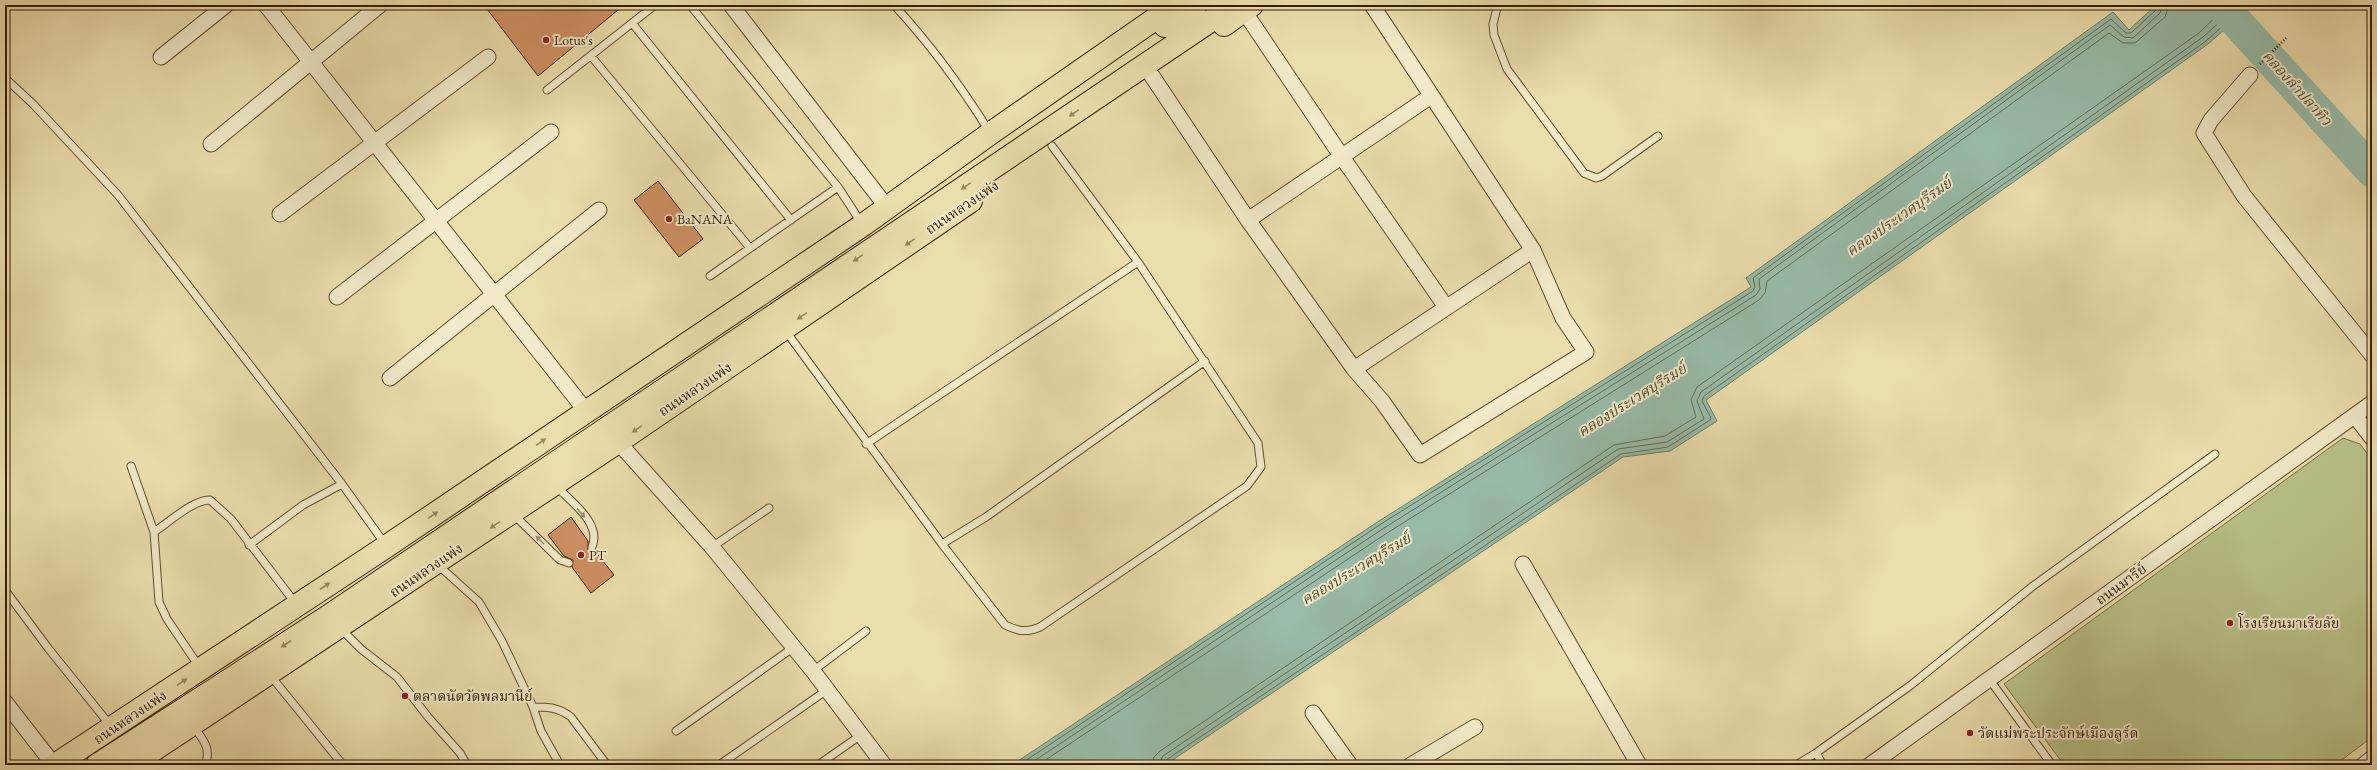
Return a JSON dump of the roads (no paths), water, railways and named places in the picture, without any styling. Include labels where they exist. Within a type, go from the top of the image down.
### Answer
[{"type":"main road","name":"ถนนหลวงแพ่ง","points":[[54,765],[113,729],[200,669],[387,546],[863,226],[886,206],[1175,5]]},
{"type":"main road","points":[[222,655],[302,618],[335,599],[687,361],[924,192],[1196,5]]},
{"type":"main road","name":"ถนนหลวงแพ่ง","points":[[134,764],[192,724],[270,675],[618,442],[1052,146],[1152,76],[1243,7]]},
{"type":"main road","points":[[97,765],[327,617],[1243,7]]},
{"type":"street","points":[[161,57],[226,5]]},
{"type":"street","points":[[266,5],[586,411]]},
{"type":"street","points":[[211,144],[380,5]]},
{"type":"street","points":[[732,5],[886,206]]},
{"type":"street","points":[[1152,76],[1248,220],[1354,369],[1382,401],[1420,455],[1586,352],[1563,318],[1533,250],[1372,5]]},
{"type":"street","points":[[1243,7],[1342,157],[1446,307]]},
{"type":"street","points":[[280,214],[488,57]]},
{"type":"street","points":[[2250,75],[2211,120],[2204,132],[2244,196],[2372,355]]},
{"type":"street","points":[[1248,220],[1432,96]]},
{"type":"street","points":[[337,297],[551,132]]},
{"type":"street","points":[[390,378],[599,210]]},
{"type":"street","points":[[1354,369],[1533,250]]},
{"type":"street","name":"ถนนมารีย์","points":[[1870,765],[2372,403]]},
{"type":"street","points":[[2355,416],[2372,438]]},
{"type":"street","points":[[618,442],[712,547],[813,671],[884,765]]},
{"type":"street","points":[[1523,564],[1639,765]]},
{"type":"street","points":[[5,702],[54,765]]},
{"type":"street","points":[[1313,713],[1350,765]]},
{"type":"street","points":[[1411,765],[1475,727]]},
{"type":"lane","points":[[547,90],[655,5]]},
{"type":"lane","points":[[690,5],[838,188],[863,226]]},
{"type":"lane","points":[[894,5],[922,36],[955,78],[991,133]]},
{"type":"lane","points":[[1497,6],[1493,24],[1494,35],[1507,69],[1584,173],[1596,178],[1602,176],[1658,136]]},
{"type":"lane","points":[[632,23],[791,220]]},
{"type":"lane","points":[[591,56],[750,248]]},
{"type":"lane","points":[[5,78],[33,104],[118,195],[342,484],[387,546]]},
{"type":"lane","points":[[783,329],[866,444],[1005,624],[1017,630],[1028,632],[1040,628],[1247,486],[1261,467],[1258,442],[1138,262],[1052,146]]},
{"type":"lane","points":[[710,276],[838,188]]},
{"type":"lane","points":[[866,444],[1138,262]]},
{"type":"lane","points":[[942,544],[986,517],[1205,361]]},
{"type":"lane","points":[[1796,765],[1816,753],[1911,686],[2033,586],[2215,454]]},
{"type":"lane","points":[[132,466],[154,532],[159,602],[200,669]]},
{"type":"lane","points":[[249,545],[303,505],[342,484]]},
{"type":"lane","points":[[554,484],[593,526],[596,539],[592,546]]},
{"type":"lane","points":[[154,532],[189,508],[203,500],[210,500],[231,519],[249,545],[296,605]]},
{"type":"lane","points":[[712,547],[769,508]]},
{"type":"lane","points":[[512,513],[560,560],[569,563]]},
{"type":"lane","points":[[436,564],[478,602],[502,641],[533,708],[541,731],[560,765]]},
{"type":"lane","points":[[5,590],[48,648],[113,729]]},
{"type":"lane","points":[[340,628],[361,649],[397,677],[428,717],[460,753],[466,765]]},
{"type":"lane","points":[[813,671],[866,631]]},
{"type":"lane","points":[[676,730],[794,647]]},
{"type":"lane","points":[[270,675],[343,765]]},
{"type":"lane","points":[[1989,679],[2052,765]]},
{"type":"lane","points":[[719,765],[827,690]]},
{"type":"lane","points":[[533,708],[551,707],[563,711],[570,716],[607,765]]},
{"type":"lane","points":[[192,724],[208,747],[208,757],[205,765]]},
{"type":"lane","points":[[818,765],[861,735]]},
{"type":"lane","points":[[1816,753],[1823,765]]},
{"type":"lane","points":[[2356,765],[2372,754]]},
{"type":"water","name":"คลองประเวศบุรีรมย์","points":[[2156,5],[2244,5],[2240,16],[2208,44],[1706,400],[1717,421],[1670,451],[1623,457],[1165,765],[1012,765],[1379,521],[1751,287],[1746,278],[2113,12],[2129,30]]},
{"type":"waterway","name":"คลองลำปลาทิว","points":[[2221,5],[2372,171]]},
{"type":"place","name":"Lotus's","points":[[546,40]]},
{"type":"place","name":"BaNANA","points":[[669,219]]},
{"type":"place","name":"PT","points":[[581,555]]},
{"type":"place","name":"โรงเรียนมาเรียลัย","points":[[2230,623]]},
{"type":"place","name":"ตลาดนัดวัดพลมานีย์","points":[[405,696]]},
{"type":"place","name":"วัดแม่พระประจักษ์เมืองลูร์ด","points":[[1970,733]]}]
